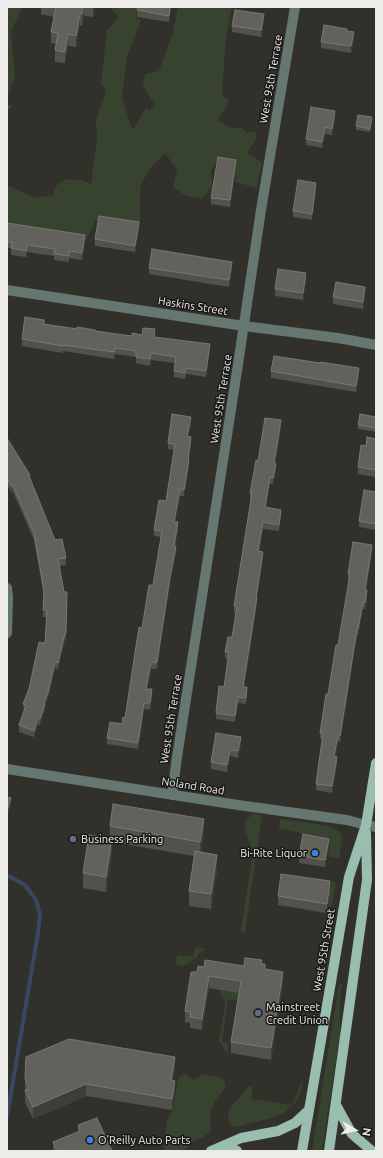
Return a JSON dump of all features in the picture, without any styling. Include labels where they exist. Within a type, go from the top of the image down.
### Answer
[{"type":"main road","name":"West 95th Street","points":[[329,1151],[368,880],[376,763]]},
{"type":"main road","name":"West 95th Street","points":[[302,1151],[349,877],[371,826]]},
{"type":"main road","points":[[336,1104],[352,1134],[372,1151]]},
{"type":"main road","points":[[211,1151],[241,1138],[278,1131],[295,1124],[309,1110]]},
{"type":"main road","points":[[226,1145],[237,1151]]},
{"type":"street","name":"West 95th Terrace","points":[[172,795],[262,205],[295,7]]},
{"type":"street","name":"Haskins Street","points":[[7,290],[244,326],[338,338],[376,345]]},
{"type":"street","points":[[7,588],[7,633]]},
{"type":"street","name":"Noland Road","points":[[7,769],[238,805],[347,820],[371,826]]},
{"type":"green space","points":[[7,7],[22,7],[11,32],[15,77],[7,98]]},
{"type":"green space","points":[[111,7],[138,7],[136,17],[141,21],[127,56],[122,97],[131,126],[134,129],[146,107],[150,111],[154,104],[143,85],[145,74],[159,71],[173,32],[178,7],[232,7],[226,36],[222,96],[228,99],[228,104],[218,120],[228,127],[242,128],[247,133],[255,131],[257,138],[247,153],[262,162],[257,188],[235,182],[236,166],[217,161],[211,171],[212,186],[202,199],[186,196],[173,187],[177,170],[165,153],[149,169],[140,188],[140,228],[95,221],[86,241],[7,225],[7,186],[34,198],[53,195],[56,186],[65,179],[83,180],[91,184],[97,139],[96,121],[106,90],[101,84],[107,30],[119,18]]},
{"type":"green space","points":[[255,814],[262,815],[245,932],[241,932],[252,858],[251,848],[245,830],[245,823],[248,818]]},
{"type":"green space","points":[[280,819],[330,826],[339,831],[342,836],[339,858],[328,856],[330,844],[304,840],[305,834],[279,828]]},
{"type":"green space","points":[[327,881],[336,883],[330,914],[306,911],[327,913]]},
{"type":"green space","points":[[196,947],[203,948],[203,953],[202,951],[197,955],[197,957],[187,964],[182,966],[177,965],[177,955],[193,957]]},
{"type":"green space","points":[[243,975],[239,1001],[228,999],[222,1042],[229,1045],[227,1054],[219,1041],[225,1005],[222,995],[219,992]]},
{"type":"green space","points":[[339,984],[342,984],[340,996],[340,1036],[322,1151],[312,1151]]},
{"type":"green space","points":[[186,1074],[193,1080],[199,1077],[200,1074],[222,1078],[226,1084],[225,1088],[211,1109],[210,1133],[190,1144],[184,1151],[163,1151],[167,1123],[165,1122],[173,1110],[178,1078]]},
{"type":"green space","points":[[303,1080],[301,1091],[296,1102],[283,1114],[246,1125],[232,1127],[230,1124],[228,1118],[231,1107],[248,1087],[252,1087],[253,1089],[251,1099],[292,1105]]},
{"type":"building","points":[[56,7],[83,7],[82,14],[80,14],[76,36],[68,34],[65,52],[55,50],[58,33],[51,32]]},
{"type":"building","points":[[138,7],[170,7],[169,16],[137,10]]},
{"type":"building","points":[[235,10],[264,14],[261,30],[232,26]]},
{"type":"building","points":[[324,25],[347,29],[347,31],[354,32],[351,46],[321,42]]},
{"type":"building","points":[[311,107],[335,111],[332,129],[325,127],[322,142],[306,139]]},
{"type":"building","points":[[358,115],[372,117],[370,129],[356,126]]},
{"type":"building","points":[[218,157],[236,160],[230,200],[211,198]]},
{"type":"building","points":[[298,180],[316,183],[312,214],[293,211]]},
{"type":"building","points":[[99,216],[139,222],[135,246],[95,239]]},
{"type":"building","points":[[7,223],[85,235],[82,253],[69,251],[69,256],[54,254],[55,249],[27,245],[26,251],[11,248],[12,242],[7,242]]},
{"type":"building","points":[[152,249],[232,262],[229,280],[149,268]]},
{"type":"building","points":[[278,269],[306,273],[303,293],[275,289]]},
{"type":"building","points":[[336,282],[365,287],[363,302],[333,297]]},
{"type":"building","points":[[25,317],[44,320],[44,324],[77,329],[77,327],[132,336],[132,333],[142,335],[143,328],[155,329],[154,337],[210,344],[206,371],[186,368],[185,373],[174,371],[176,357],[151,353],[150,359],[136,357],[136,351],[115,348],[114,352],[22,339]]},
{"type":"building","points":[[274,356],[359,368],[356,386],[271,371]]},
{"type":"building","points":[[172,414],[191,417],[187,436],[191,437],[189,459],[184,490],[180,489],[174,522],[178,522],[174,546],[176,546],[157,662],[151,662],[146,689],[152,689],[150,703],[144,703],[138,743],[107,738],[110,722],[122,724],[123,717],[125,718],[139,627],[142,628],[149,585],[153,585],[162,531],[154,530],[159,500],[166,501],[175,444],[168,443]]},
{"type":"building","points":[[360,414],[376,417],[376,428],[358,425]]},
{"type":"building","points":[[265,418],[281,420],[274,463],[276,464],[273,478],[270,477],[265,507],[281,510],[279,525],[263,522],[258,551],[263,552],[243,687],[247,687],[246,698],[238,697],[235,716],[216,713],[219,686],[224,687],[229,652],[225,652],[228,637],[232,637],[237,607],[234,606],[252,493],[250,493],[256,460],[258,461]]},
{"type":"building","points":[[367,437],[376,439],[376,470],[358,467],[361,445],[366,446]]},
{"type":"building","points":[[7,438],[30,475],[29,476],[55,540],[62,539],[66,558],[58,559],[64,592],[67,592],[66,633],[58,663],[55,662],[48,693],[44,703],[45,704],[40,719],[38,718],[34,731],[19,725],[26,705],[23,704],[29,689],[39,642],[45,643],[47,610],[43,610],[44,591],[34,533],[13,486],[7,479]]},
{"type":"building","points":[[364,490],[376,492],[375,524],[359,521]]},
{"type":"building","points":[[353,542],[372,545],[365,590],[367,590],[365,603],[363,602],[357,629],[340,736],[338,735],[334,756],[337,757],[332,786],[316,784],[323,733],[320,733],[336,645],[338,645],[350,574],[348,574]]},
{"type":"building","points":[[216,733],[241,737],[238,751],[230,750],[227,765],[211,762]]},
{"type":"building","points":[[7,797],[11,798],[7,811]]},
{"type":"building","points":[[113,804],[204,819],[200,842],[110,826]]},
{"type":"building","name":"Bi-Rite Liquor","points":[[303,834],[329,839],[325,860],[299,856]]},
{"type":"building","points":[[89,835],[112,838],[106,877],[83,873]]},
{"type":"building","points":[[195,851],[217,855],[211,894],[189,891]]},
{"type":"building","points":[[281,874],[330,881],[327,904],[278,896]]},
{"type":"building","name":"Mainstreet Credit Union","points":[[245,958],[262,960],[261,964],[265,964],[265,969],[283,972],[271,1048],[231,1042],[241,981],[209,976],[202,1019],[190,1017],[191,1012],[185,1011],[191,972],[197,972],[198,966],[204,967],[205,960],[244,966]]},
{"type":"building","points":[[69,1039],[175,1057],[171,1080],[175,1081],[172,1099],[86,1084],[33,1107],[25,1090],[29,1089],[25,1079],[26,1057]]},
{"type":"building","points":[[97,1118],[112,1151],[57,1151],[53,1142],[80,1131],[78,1125]]},
{"type":"waterway","points":[[7,876],[25,885],[36,900],[40,915],[7,1117]]},
{"type":"place","name":"Business Parking","points":[[73,839]]},
{"type":"place","name":"Bi-Rite Liquor","points":[[315,853]]},
{"type":"place","name":"Mainstreet Credit Union","points":[[258,1013]]},
{"type":"place","name":"O'Reilly Auto Parts","points":[[90,1140]]}]
